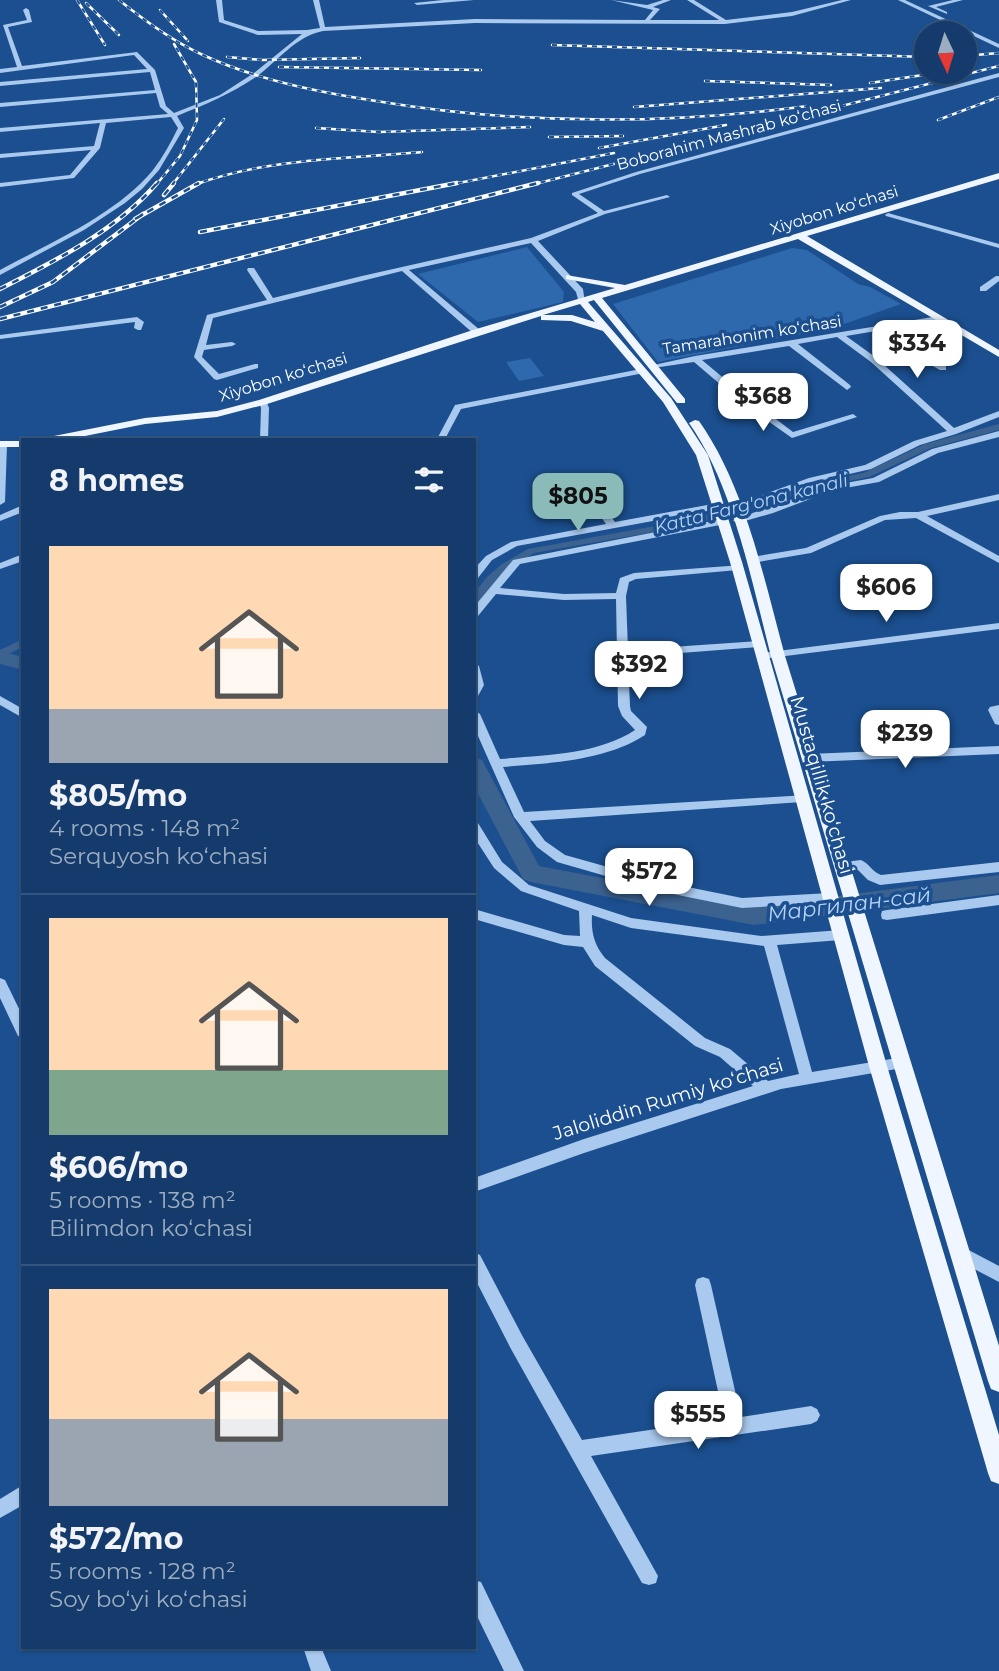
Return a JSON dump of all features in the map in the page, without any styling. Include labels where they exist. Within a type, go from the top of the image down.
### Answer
[{"type":"main road","name":"Xiyobon koʻchasi","points":[[598,299],[888,215],[999,178]]},
{"type":"main road","name":"Xiyobon koʻchasi","points":[[59,438],[145,421],[217,414],[262,402],[582,299],[598,299],[999,178]]},
{"type":"main road","points":[[803,238],[999,354]]},
{"type":"main road","points":[[569,277],[634,287]]},
{"type":"main road","name":"Mustaqillik koʻchasi","points":[[582,299],[632,362],[667,400],[695,442],[766,651],[809,758],[999,1381]]},
{"type":"main road","name":"Mustaqillik koʻchasi","points":[[598,299],[651,362],[709,443],[729,492],[752,560],[766,651],[802,798],[878,1066],[999,1473]]},
{"type":"main road","points":[[515,321],[572,318],[609,330]]},
{"type":"main road","points":[[632,362],[651,362]]},
{"type":"main road","points":[[1,444],[21,444]]},
{"type":"street","points":[[219,0],[221,22],[258,33],[520,21],[725,22],[792,13],[848,0]]},
{"type":"street","points":[[316,0],[323,29]]},
{"type":"street","points":[[421,24],[417,1],[471,0]]},
{"type":"street","points":[[614,0],[657,9],[645,23]]},
{"type":"street","points":[[649,6],[668,0]]},
{"type":"street","points":[[690,0],[725,22]]},
{"type":"street","points":[[901,0],[997,43]]},
{"type":"street","points":[[955,18],[931,6],[960,0]]},
{"type":"street","points":[[20,68],[5,26],[30,21],[26,10]]},
{"type":"street","points":[[0,130],[173,115],[222,96],[256,74],[307,32]]},
{"type":"street","points":[[0,71],[135,53],[152,70],[163,107],[173,115],[181,128],[152,175],[132,194],[0,273]]},
{"type":"street","points":[[0,84],[152,70]]},
{"type":"street","name":"Boborahim Mashrab koʻchasi","points":[[603,213],[573,195],[638,173],[999,75]]},
{"type":"street","points":[[0,105],[158,91]]},
{"type":"street","points":[[0,185],[72,177],[97,148],[104,120]]},
{"type":"street","points":[[0,156],[97,148]]},
{"type":"street","points":[[255,366],[217,377],[199,360],[212,315],[533,240],[603,213],[667,197]]},
{"type":"street","points":[[888,215],[999,246]]},
{"type":"street","points":[[533,240],[569,277],[582,299]]},
{"type":"street","points":[[251,270],[271,301]]},
{"type":"street","points":[[405,270],[477,332]]},
{"type":"street","points":[[983,289],[999,278]]},
{"type":"street","name":"Tamarahonim koʻchasi","points":[[651,362],[695,358],[939,318]]},
{"type":"street","points":[[0,337],[137,320],[140,322],[138,328]]},
{"type":"street","points":[[839,335],[877,362],[953,432]]},
{"type":"street","points":[[791,343],[848,387]]},
{"type":"street","points":[[201,348],[232,344]]},
{"type":"street","points":[[877,362],[921,356],[943,368]]},
{"type":"street","points":[[695,358],[737,394],[795,435],[853,417]]},
{"type":"street","name":"Tamarahonim koʻchasi","points":[[442,438],[458,407],[641,371]]},
{"type":"street","points":[[737,394],[778,387]]},
{"type":"street","points":[[262,402],[265,408],[264,438]]},
{"type":"street","points":[[754,501],[812,480],[868,467],[917,443],[999,414]]},
{"type":"street","points":[[738,520],[825,490],[876,480],[935,452],[999,434]]},
{"type":"street","points":[[0,502],[1,444]]},
{"type":"street","points":[[587,491],[612,526]]},
{"type":"street","points":[[752,560],[808,551],[883,519],[918,515],[999,497]]},
{"type":"street","points":[[476,574],[489,558],[514,544],[612,526],[716,500]]},
{"type":"street","points":[[0,518],[21,509]]},
{"type":"street","points":[[918,515],[999,560]]},
{"type":"street","points":[[476,612],[517,562],[723,522]]},
{"type":"street","points":[[0,566],[21,558]]},
{"type":"street","points":[[496,763],[614,747],[633,740],[641,732],[641,727],[626,713],[624,706],[621,596],[624,580],[628,577],[737,567]]},
{"type":"street","points":[[493,591],[564,597],[621,596]]},
{"type":"street","points":[[622,654],[766,651],[999,626]]},
{"type":"street","points":[[476,672],[480,685],[476,690]]},
{"type":"street","points":[[0,700],[21,713]]},
{"type":"street","points":[[999,709],[994,710],[999,721]]},
{"type":"street","points":[[476,718],[520,817],[541,844],[561,859],[658,886],[742,903],[829,894]]},
{"type":"street","points":[[961,760],[999,750]]},
{"type":"street","points":[[809,758],[979,755],[999,759]]},
{"type":"street","points":[[520,817],[802,798]]},
{"type":"street","points":[[476,829],[498,865],[525,888],[631,923],[769,940],[839,927]]},
{"type":"street","points":[[841,866],[861,865],[872,877],[880,880],[999,867]]},
{"type":"street","points":[[887,915],[999,900]]},
{"type":"street","points":[[586,908],[583,926],[586,942],[600,962],[700,1042],[725,1053],[766,1088]]},
{"type":"street","points":[[476,915],[564,940],[586,942]]},
{"type":"street","points":[[769,940],[807,1078]]},
{"type":"street","points":[[0,984],[21,1028]]},
{"type":"street","name":"Jaloliddin Rumiy koʻchasi","points":[[476,1184],[584,1146],[766,1088],[807,1078],[903,1063]]},
{"type":"street","points":[[961,1254],[999,1274]]},
{"type":"street","points":[[476,1264],[517,1343],[649,1576]]},
{"type":"street","points":[[703,1285],[734,1426]]},
{"type":"street","points":[[579,1449],[811,1415]]},
{"type":"street","points":[[0,1509],[21,1495]]},
{"type":"street","points":[[476,1593],[514,1671]]},
{"type":"street","points":[[313,1649],[321,1671]]},
{"type":"shaded area","points":[[527,247],[564,292],[563,302],[478,322],[418,274]]},
{"type":"shaded area","points":[[792,248],[807,250],[858,284],[870,287],[901,304],[833,328],[658,362],[613,304]]},
{"type":"shaded area","points":[[530,358],[544,376],[519,381],[506,362]]},
{"type":"waterway","name":"Katta Farg'ona kanali","points":[[476,598],[498,571],[531,551],[677,525],[762,504],[812,486],[866,475],[928,446],[999,427]]},
{"type":"waterway","name":"Katta Farg'ona kanali","points":[[0,655],[21,643]]},
{"type":"waterway","name":"Маргилан-сай","points":[[0,657],[21,663]]},
{"type":"waterway","name":"Маргилан-сай","points":[[476,769],[531,873],[754,916],[999,884]]},
{"type":"railway","points":[[77,0],[105,45]]},
{"type":"railway","points":[[119,0],[170,37],[224,64],[288,84],[376,101],[484,115],[592,120],[700,117],[808,106]]},
{"type":"railway","points":[[86,3],[119,35]]},
{"type":"railway","points":[[160,10],[188,41]]},
{"type":"railway","points":[[156,185],[180,156],[197,120],[196,82],[174,44]]},
{"type":"railway","points":[[552,45],[914,57]]},
{"type":"railway","points":[[977,55],[999,53]]},
{"type":"railway","points":[[227,57],[262,60],[360,58]]},
{"type":"railway","points":[[531,185],[999,66]]},
{"type":"railway","points":[[279,67],[481,70]]},
{"type":"railway","points":[[870,83],[914,76]]},
{"type":"railway","points":[[705,81],[831,85]]},
{"type":"railway","points":[[634,107],[881,88]]},
{"type":"railway","points":[[938,120],[999,97]]},
{"type":"railway","points":[[172,185],[224,119]]},
{"type":"railway","points":[[599,148],[726,125]]},
{"type":"railway","points":[[316,128],[379,132],[530,127]]},
{"type":"railway","points":[[549,137],[623,136]]},
{"type":"railway","points":[[198,184],[249,169],[336,158],[422,152]]},
{"type":"railway","points":[[448,185],[614,153]]},
{"type":"railway","points":[[0,289],[63,256],[104,230],[141,200],[157,183]]},
{"type":"railway","points":[[164,195],[174,183]]},
{"type":"railway","points":[[200,232],[457,183]]},
{"type":"railway","points":[[0,319],[538,183]]},
{"type":"railway","points":[[140,216],[198,184]]},
{"type":"railway","points":[[0,307],[53,282],[140,216]]},
{"type":"railway","points":[[135,219],[140,216]]}]
